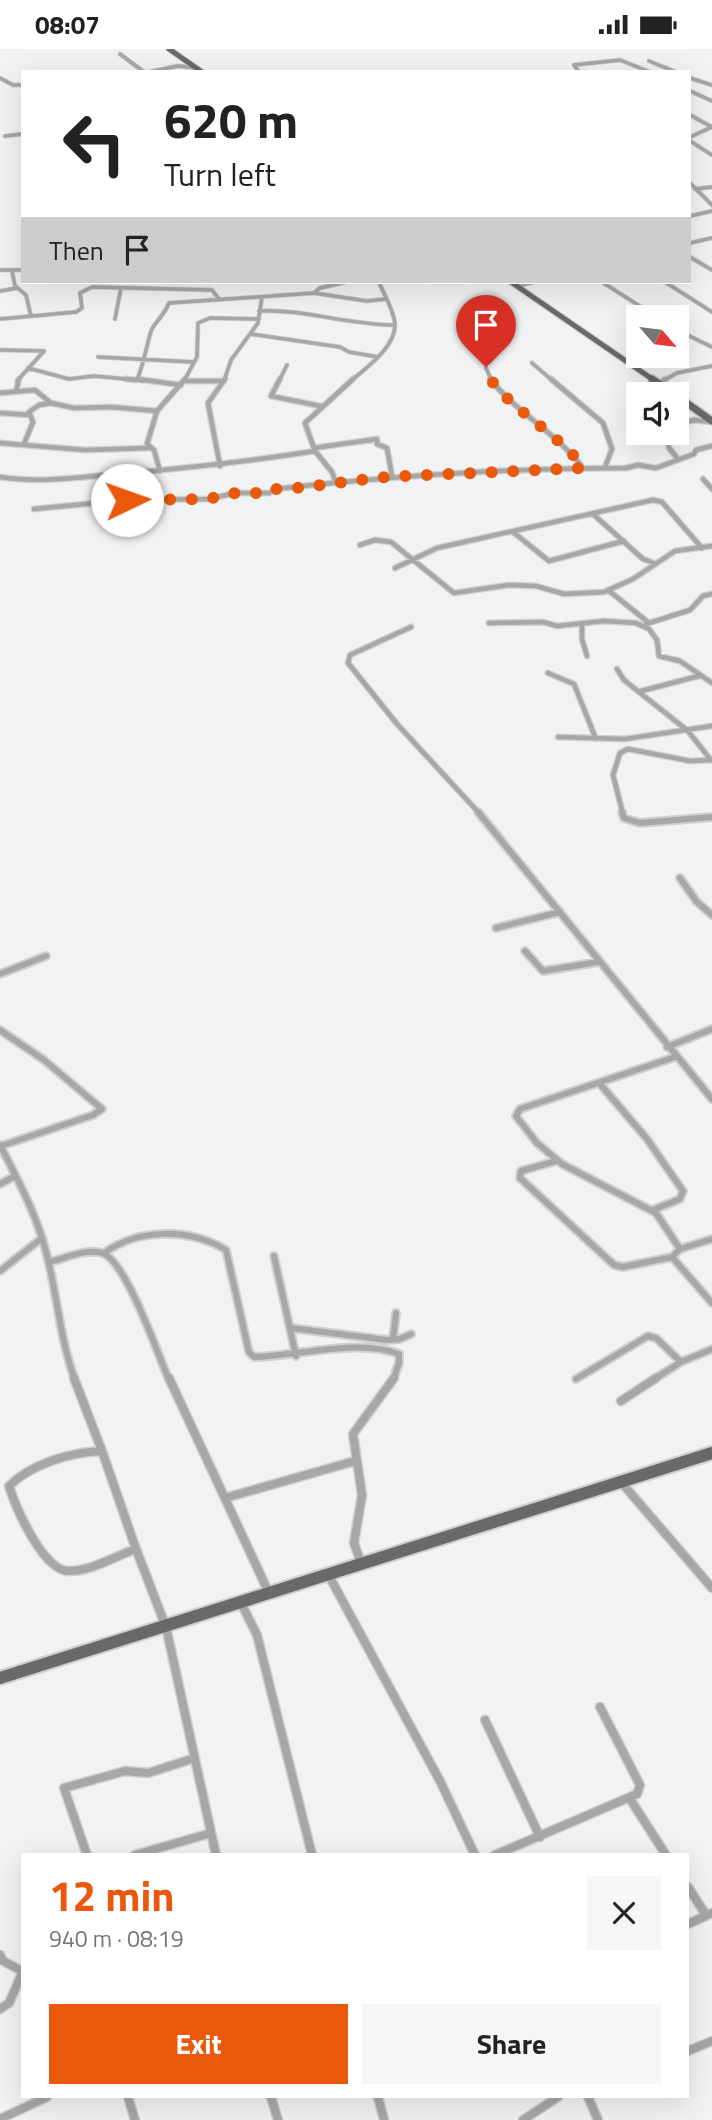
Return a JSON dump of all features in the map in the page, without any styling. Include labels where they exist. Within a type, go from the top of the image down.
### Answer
[{"type":"main road","points":[[169,49],[200,70]]},
{"type":"main road","points":[[514,284],[658,382]]},
{"type":"main road","points":[[689,405],[712,421]]},
{"type":"main road","points":[[0,1678],[712,1453]]},
{"type":"street","points":[[120,54],[144,70]]},
{"type":"street","points":[[578,70],[574,65],[620,60],[645,70]]},
{"type":"street","points":[[649,61],[671,70]]},
{"type":"street","points":[[159,70],[178,67],[200,70]]},
{"type":"street","points":[[0,78],[13,85],[21,85]]},
{"type":"street","points":[[691,78],[712,85]]},
{"type":"street","points":[[691,91],[712,101]]},
{"type":"street","points":[[691,116],[712,127],[691,139]]},
{"type":"street","points":[[705,132],[712,134]]},
{"type":"street","points":[[5,136],[21,134]]},
{"type":"street","points":[[691,140],[712,155]]},
{"type":"street","points":[[691,184],[712,205]]},
{"type":"street","points":[[691,192],[712,187]]},
{"type":"street","points":[[691,216],[712,211]]},
{"type":"street","points":[[691,243],[712,238]]},
{"type":"street","points":[[691,258],[712,270]]},
{"type":"street","points":[[0,270],[21,270]]},
{"type":"street","points":[[12,271],[17,288],[26,295],[32,316]]},
{"type":"street","points":[[174,284],[175,290]]},
{"type":"street","points":[[314,293],[320,288],[337,284]]},
{"type":"street","points":[[336,483],[332,472],[315,449],[305,423],[320,406],[378,356],[394,335],[395,319],[380,284]]},
{"type":"street","points":[[605,284],[638,305]]},
{"type":"street","points":[[668,284],[712,312]]},
{"type":"street","points":[[0,291],[17,288]]},
{"type":"street","points":[[115,319],[121,288]]},
{"type":"street","points":[[0,319],[80,310],[80,293],[86,289],[212,291],[219,299]]},
{"type":"street","points":[[137,380],[146,359],[152,327],[164,317],[169,303],[314,293],[367,301],[386,299]]},
{"type":"street","points":[[220,466],[208,403],[212,394],[225,380],[231,360],[259,319],[262,297]]},
{"type":"street","points":[[259,311],[287,310],[344,322],[394,325]]},
{"type":"street","points":[[160,471],[156,453],[147,444],[157,411],[183,383],[198,355],[196,334],[199,321],[210,318],[259,319]]},
{"type":"street","points":[[250,334],[340,347],[349,352],[378,356]]},
{"type":"street","points":[[690,336],[712,347]]},
{"type":"street","points":[[0,350],[44,351],[16,382],[16,391]]},
{"type":"street","points":[[98,356],[193,362]]},
{"type":"street","points":[[532,363],[568,396],[598,417],[607,428],[612,449],[605,467]]},
{"type":"street","points":[[287,365],[271,396],[320,406]]},
{"type":"street","points":[[661,382],[677,373],[712,366]]},
{"type":"street","points":[[486,367],[489,379],[502,393],[571,451],[583,468]]},
{"type":"street","points":[[28,368],[69,379],[94,376],[183,383],[225,380]]},
{"type":"street","points":[[0,393],[42,391],[51,403]]},
{"type":"street","points":[[24,444],[33,422],[29,411],[51,403],[74,408],[111,407],[157,411]]},
{"type":"street","points":[[0,413],[30,415]]},
{"type":"street","points":[[689,421],[712,421]]},
{"type":"street","points":[[0,477],[46,480],[220,466],[377,439],[377,444],[387,448],[392,476]]},
{"type":"street","points":[[0,443],[86,450],[150,448]]},
{"type":"street","points":[[669,445],[677,458]]},
{"type":"street","points":[[34,509],[161,498],[208,499],[220,495],[269,493],[276,489],[392,476],[638,465],[656,468],[712,446]]},
{"type":"street","points":[[703,479],[712,489]]},
{"type":"street","points":[[395,568],[438,548],[638,502],[659,501],[702,548]]},
{"type":"street","points":[[593,514],[643,559],[654,563]]},
{"type":"street","points":[[513,532],[549,561],[624,541]]},
{"type":"street","points":[[360,544],[375,540],[391,542],[454,593],[509,585],[536,586],[564,594],[608,590],[633,579],[675,551],[712,546]]},
{"type":"street","points":[[608,590],[649,623]]},
{"type":"street","points":[[642,625],[690,610],[703,596],[712,594]]},
{"type":"street","points":[[489,623],[545,622],[557,627],[621,620],[642,625],[652,634],[659,656],[680,661],[712,683]]},
{"type":"street","points":[[582,624],[582,639],[587,656]]},
{"type":"street","points":[[411,627],[350,655],[347,663],[397,724],[449,779],[459,795],[475,808],[675,1057],[712,1099]]},
{"type":"street","points":[[617,669],[624,680],[688,731],[711,760]]},
{"type":"street","points":[[548,673],[574,684],[596,739]]},
{"type":"street","points":[[641,691],[699,676]]},
{"type":"street","points":[[558,737],[575,734],[596,739],[657,737],[712,726]]},
{"type":"street","points":[[711,760],[690,761],[628,750],[620,753],[613,775],[624,818],[640,823],[712,817]]},
{"type":"street","points":[[680,878],[712,915]]},
{"type":"street","points":[[496,928],[560,912]]},
{"type":"street","points":[[525,951],[543,971],[598,962]]},
{"type":"street","points":[[0,974],[46,956]]},
{"type":"street","points":[[667,1047],[712,1029]]},
{"type":"street","points":[[0,1030],[44,1060],[102,1109],[93,1115],[1,1145],[33,1208],[50,1262],[65,1354],[116,1481],[148,1585],[166,1627],[216,1853]]},
{"type":"street","points":[[675,1057],[520,1109],[515,1113],[530,1139],[556,1161],[623,1198],[653,1210],[680,1249]]},
{"type":"street","points":[[600,1084],[647,1139],[683,1191],[680,1199],[653,1210]]},
{"type":"street","points":[[556,1161],[521,1171],[520,1178],[614,1265],[623,1267],[672,1258],[680,1249],[712,1239]]},
{"type":"street","points":[[0,1184],[15,1176]]},
{"type":"street","points":[[50,1262],[104,1253],[112,1245],[147,1235],[178,1234],[218,1243],[226,1249],[249,1352],[254,1357],[296,1356],[375,1347],[390,1349],[399,1354],[400,1363],[395,1375],[353,1434],[362,1495],[354,1542],[361,1563]]},
{"type":"street","points":[[0,1271],[42,1238]]},
{"type":"street","points":[[104,1253],[113,1259],[142,1313],[156,1351],[269,1593]]},
{"type":"street","points":[[274,1256],[296,1356]]},
{"type":"street","points":[[672,1258],[712,1303]]},
{"type":"street","points":[[393,1339],[396,1313]]},
{"type":"street","points":[[291,1328],[393,1339],[411,1334]]},
{"type":"street","points":[[576,1379],[648,1336],[656,1338],[681,1362]]},
{"type":"street","points":[[621,1401],[681,1362],[712,1349]]},
{"type":"street","points":[[102,1451],[90,1451],[19,1475],[9,1486],[19,1517],[54,1566],[64,1571],[78,1569],[138,1548]]},
{"type":"street","points":[[225,1498],[355,1461]]},
{"type":"street","points":[[620,1481],[712,1588]]},
{"type":"street","points":[[328,1574],[440,1781],[474,1853]]},
{"type":"street","points":[[241,1603],[257,1636],[311,1853]]},
{"type":"street","points":[[500,1853],[637,1794],[640,1785],[600,1707]]},
{"type":"street","points":[[485,1720],[540,1837]]},
{"type":"street","points":[[86,1853],[64,1788],[125,1771],[148,1773],[195,1758]]},
{"type":"street","points":[[630,1799],[665,1853]]},
{"type":"street","points":[[142,1853],[211,1833]]},
{"type":"street","points":[[689,1888],[709,1914],[689,1924]]},
{"type":"street","points":[[0,1955],[3,1961],[21,1970]]},
{"type":"street","points":[[0,2009],[9,2003],[21,1973]]},
{"type":"street","points":[[689,2052],[712,2041]]},
{"type":"street","points":[[0,2119],[45,2098]]},
{"type":"street","points":[[128,2098],[135,2120]]},
{"type":"street","points":[[271,2098],[278,2120]]},
{"type":"street","points":[[378,2098],[384,2120]]},
{"type":"street","points":[[523,2120],[556,2098]]},
{"type":"street","points":[[592,2098],[598,2120]]},
{"type":"route","points":[[127,500],[208,499],[236,493],[269,493],[276,489],[385,477],[534,468],[583,468],[571,451],[559,444],[502,393],[489,379],[486,367]]}]
